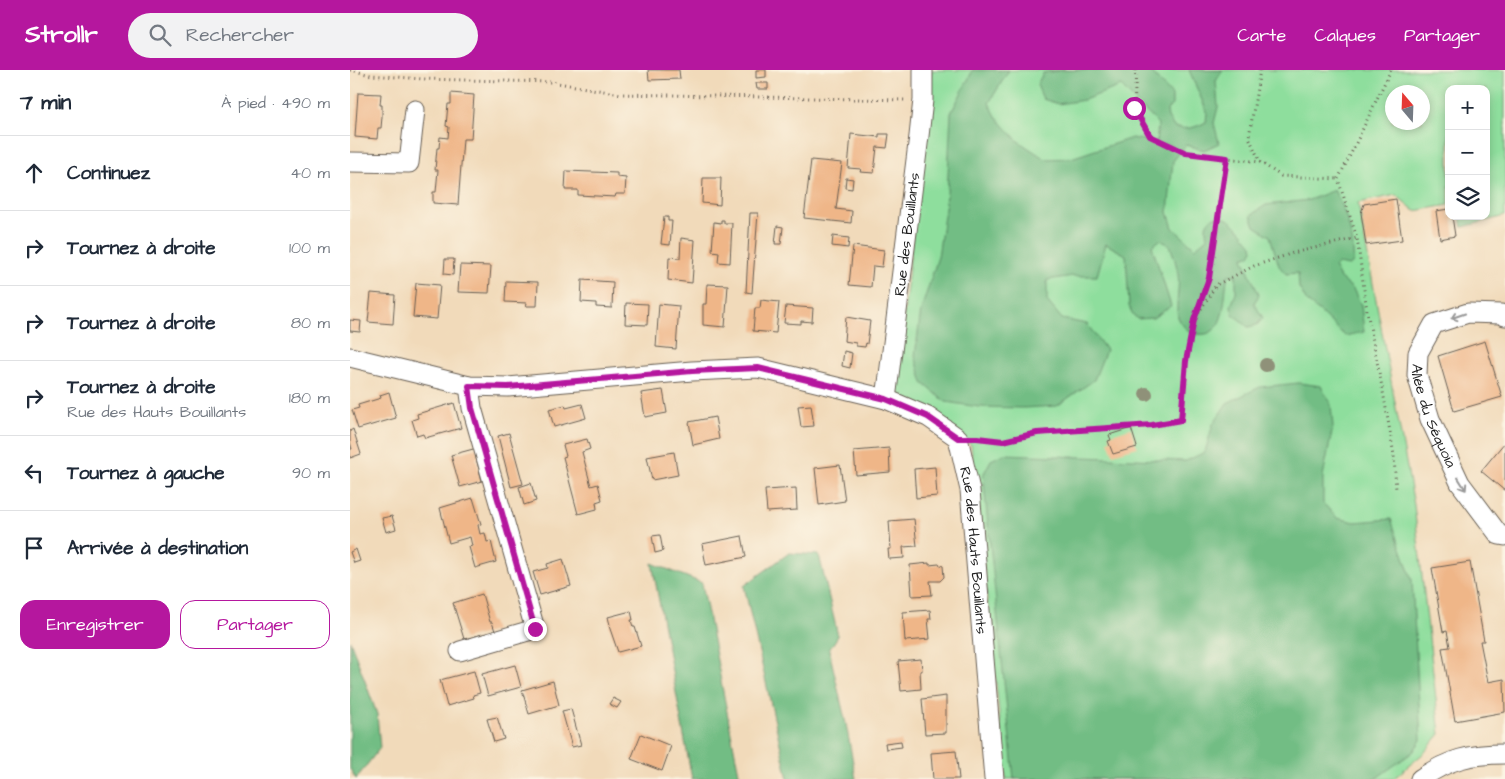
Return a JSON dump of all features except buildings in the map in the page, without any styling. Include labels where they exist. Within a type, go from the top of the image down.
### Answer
[{"type":"street","name":"Rue des Bouillants","points":[[886,399],[923,100],[923,70]]},
{"type":"street","points":[[350,162],[409,163],[415,110]]},
{"type":"street","name":"Allée du Séquoia","points":[[1505,316],[1501,314],[1468,313],[1434,324],[1418,354],[1417,375],[1430,419],[1460,482],[1499,535],[1505,536]]},
{"type":"street","points":[[350,357],[469,386],[508,387],[692,371],[758,368],[886,399],[928,417],[958,438]]},
{"type":"street","points":[[460,651],[535,629],[472,408],[469,386]]},
{"type":"street","name":"Rue des Hauts Bouillants","points":[[958,438],[970,490],[994,779]]},
{"type":"street","points":[[1420,779],[1433,770],[1454,760],[1476,754],[1505,754]]},
{"type":"path","points":[[350,70],[371,75],[413,78],[552,82],[621,94],[923,100]]},
{"type":"path","points":[[1136,70],[1134,108],[1150,136],[1186,153],[1260,162],[1281,176],[1338,178]]},
{"type":"path","points":[[1260,70],[1249,137],[1260,162]]},
{"type":"path","points":[[1391,70],[1370,111],[1352,153],[1338,178],[1357,238],[1367,311],[1392,445],[1396,490]]},
{"type":"path","points":[[958,438],[1003,441],[1037,433],[1152,425],[1181,420],[1186,361],[1194,320],[1209,278],[1227,158]]},
{"type":"path","points":[[1194,320],[1216,285],[1254,266],[1293,253],[1357,238]]},
{"type":"green space","points":[[931,70],[1505,70],[1505,216],[1490,220],[1490,85],[1445,85],[1445,206],[1415,211],[1396,195],[1358,203],[1414,505],[1440,734],[1424,753],[1393,779],[1006,779],[971,445],[941,417],[895,394]]},
{"type":"green space","points":[[973,70],[1009,70],[989,103],[997,118],[1018,141],[1045,159],[1071,158],[1132,138],[1156,142],[1158,124],[1121,86],[1084,100],[1058,104],[1043,99],[1037,85],[1043,73],[1063,70],[1149,70],[1172,95],[1172,105],[1167,110],[1168,118],[1174,127],[1186,128],[1206,122],[1207,112],[1189,70],[1223,70],[1216,81],[1218,107],[1214,123],[1219,143],[1204,150],[1186,145],[1173,161],[1168,212],[1173,228],[1195,248],[1207,238],[1207,223],[1217,217],[1223,217],[1234,224],[1252,245],[1253,250],[1250,255],[1243,258],[1259,295],[1254,303],[1263,318],[1257,325],[1248,327],[1233,314],[1231,306],[1236,293],[1236,275],[1228,275],[1222,313],[1219,323],[1214,330],[1207,334],[1197,334],[1186,328],[1178,317],[1178,279],[1175,260],[1170,245],[1160,240],[1152,246],[1171,306],[1153,318],[1137,319],[1129,306],[1126,255],[1106,244],[1097,276],[1073,276],[1047,280],[1047,301],[1062,319],[1087,324],[1106,350],[1094,380],[1057,406],[1024,408],[979,407],[946,402],[923,383],[915,356],[921,310],[938,257],[947,195],[951,113]]},
{"type":"green space","points":[[1334,190],[1349,226],[1353,244],[1353,263],[1349,266],[1338,264],[1334,267],[1340,278],[1353,289],[1361,305],[1364,332],[1345,336],[1307,302],[1299,288],[1298,273],[1286,274],[1279,266],[1270,236],[1255,226],[1251,215],[1266,205],[1309,200]]},
{"type":"green space","points":[[1461,220],[1489,220],[1462,227]]},
{"type":"green space","points":[[1299,383],[1321,386],[1331,405],[1333,427],[1323,476],[1323,503],[1337,518],[1355,522],[1391,519],[1412,580],[1421,740],[1413,752],[1375,779],[1014,779],[983,475],[991,460],[1004,454],[1186,461],[1205,452],[1213,424],[1227,403],[1260,387]]},
{"type":"green space","points":[[789,553],[819,555],[838,636],[829,650],[856,779],[788,779],[744,586]]},
{"type":"green space","points":[[652,563],[702,583],[740,779],[692,779]]},
{"type":"green space","points":[[350,640],[377,714],[380,748],[356,779],[350,769]]},
{"type":"route","points":[[535,629],[472,408],[469,386],[508,387],[692,371],[758,368],[886,399],[928,417],[958,438],[1003,441],[1037,433],[1152,425],[1181,420],[1186,361],[1194,320],[1209,278],[1227,158],[1186,153],[1150,136],[1134,108]]}]
